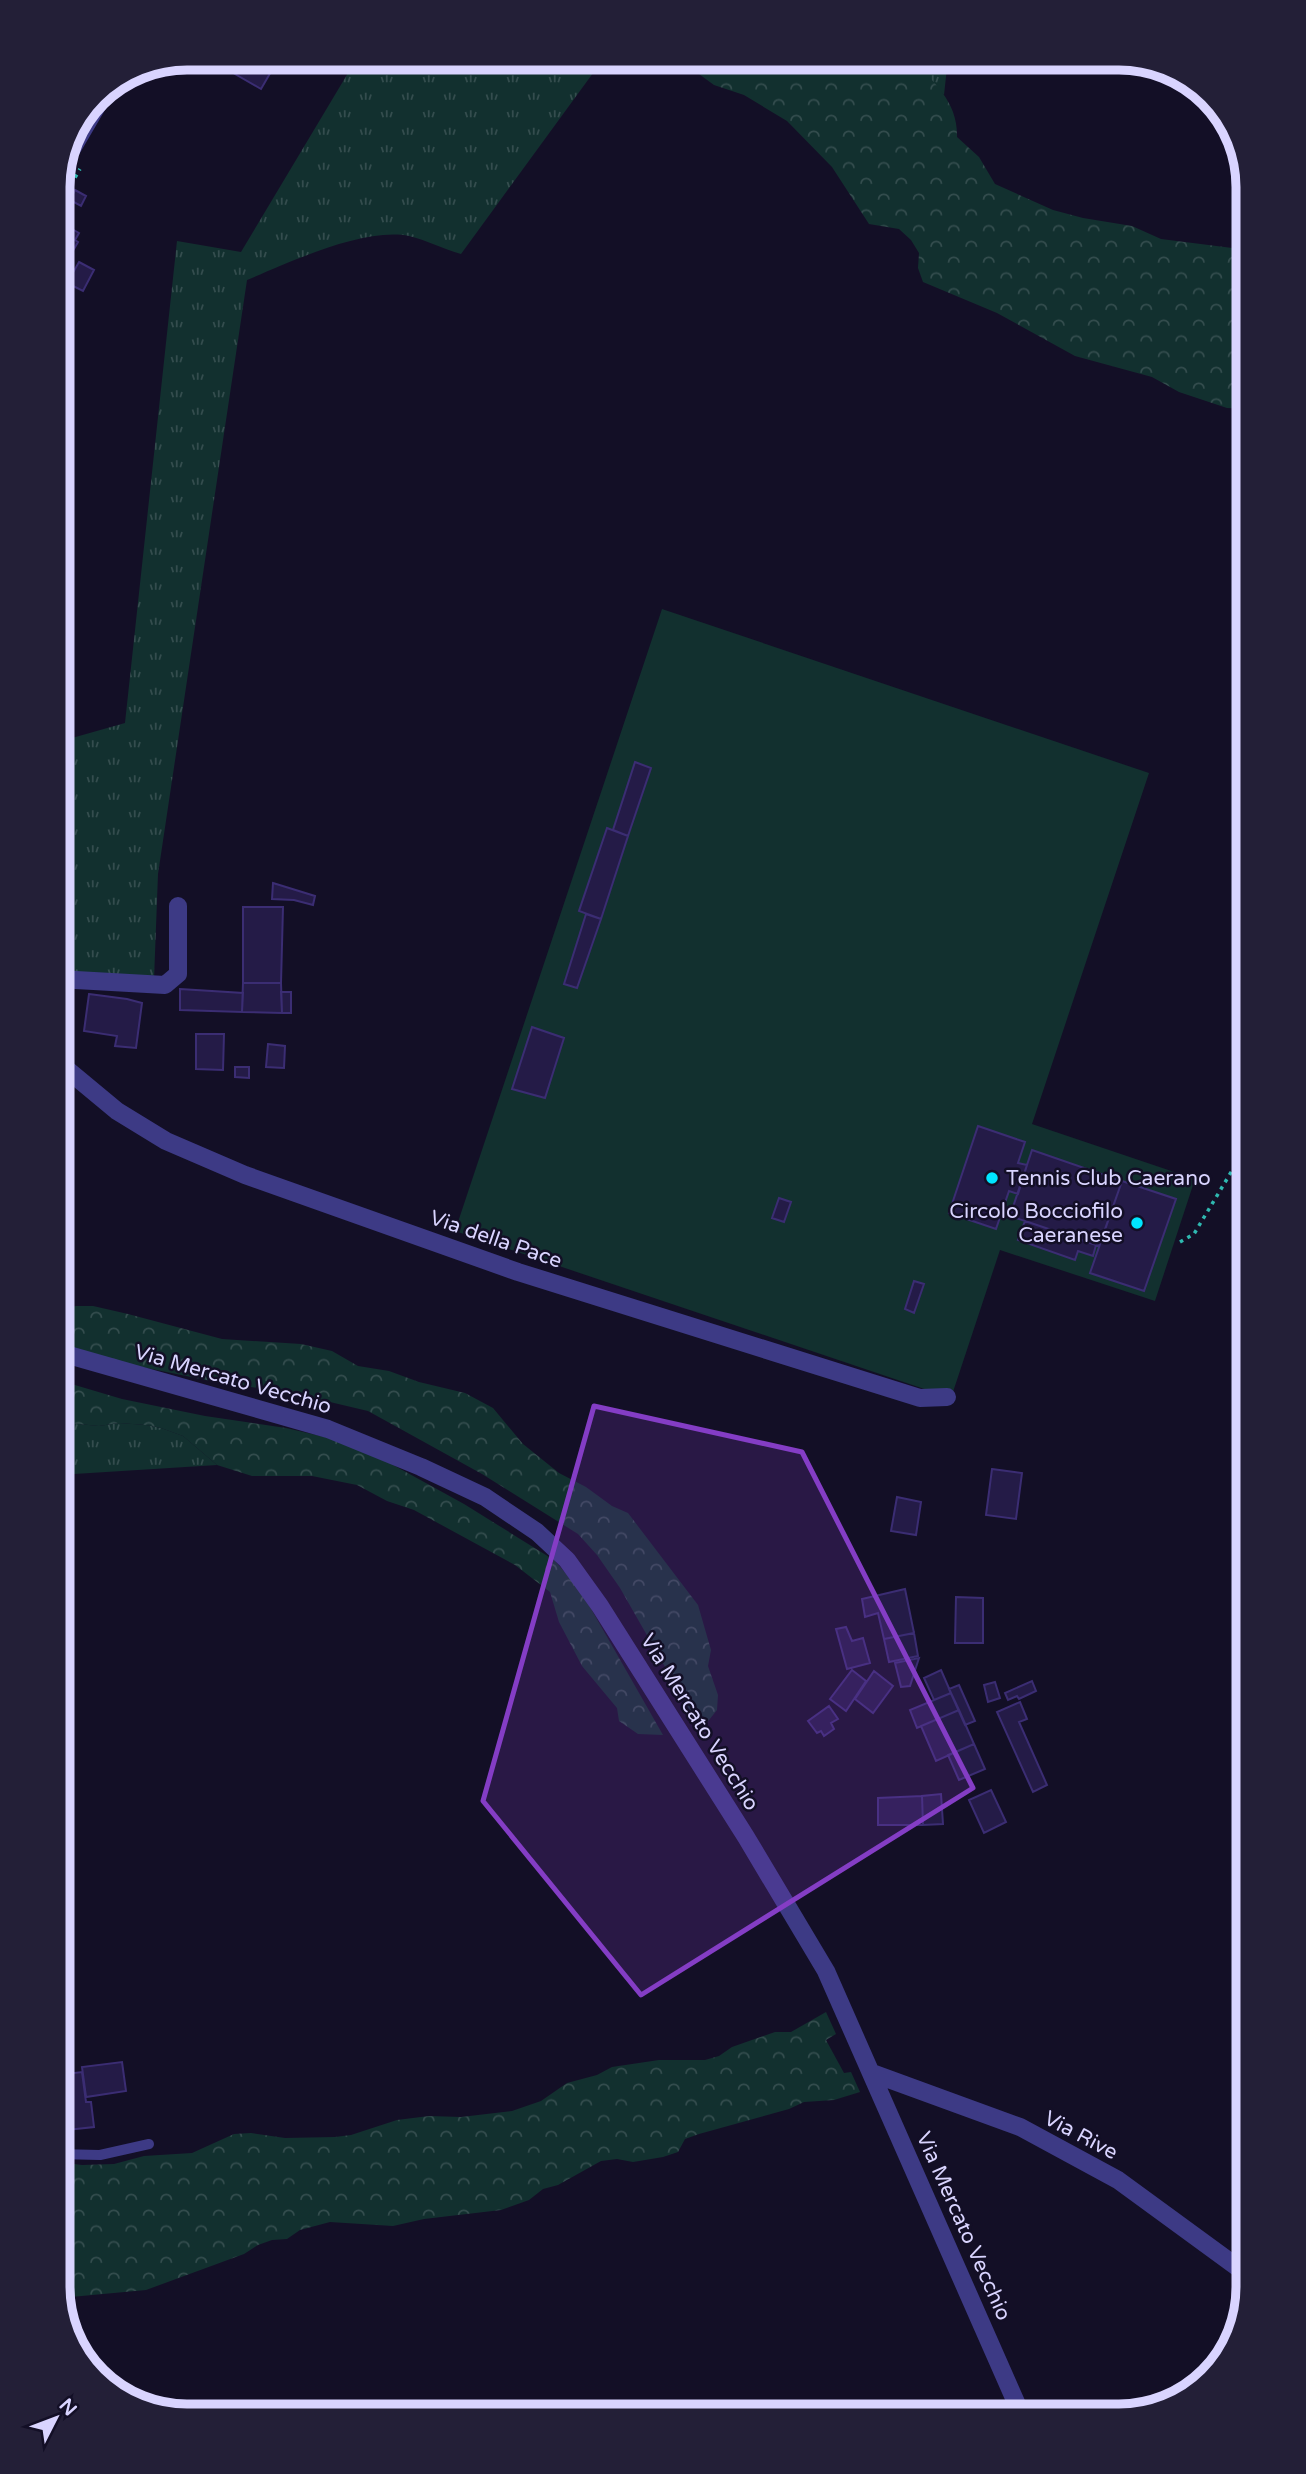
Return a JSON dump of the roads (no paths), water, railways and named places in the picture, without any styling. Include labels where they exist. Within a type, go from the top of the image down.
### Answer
[{"type":"street","points":[[70,980],[165,985],[178,974],[178,906]]},
{"type":"street","name":"Via della Pace","points":[[70,1072],[117,1111],[166,1141],[245,1175],[531,1276],[920,1398],[947,1397]]},
{"type":"street","name":"Via Mercato Vecchio","points":[[70,1355],[328,1429],[421,1466],[485,1497],[537,1532],[567,1560],[600,1606],[746,1837],[826,1971],[1017,2404]]},
{"type":"street","name":"Via Rive","points":[[872,2073],[1020,2127],[1118,2180],[1236,2266]]},
{"type":"lane","points":[[70,2154],[100,2155],[149,2144]]},
{"type":"place","name":"Tennis Club Caerano","points":[[992,1178]]},
{"type":"place","name":"Circolo Bocciofilo Caeranese","points":[[1137,1223]]}]
